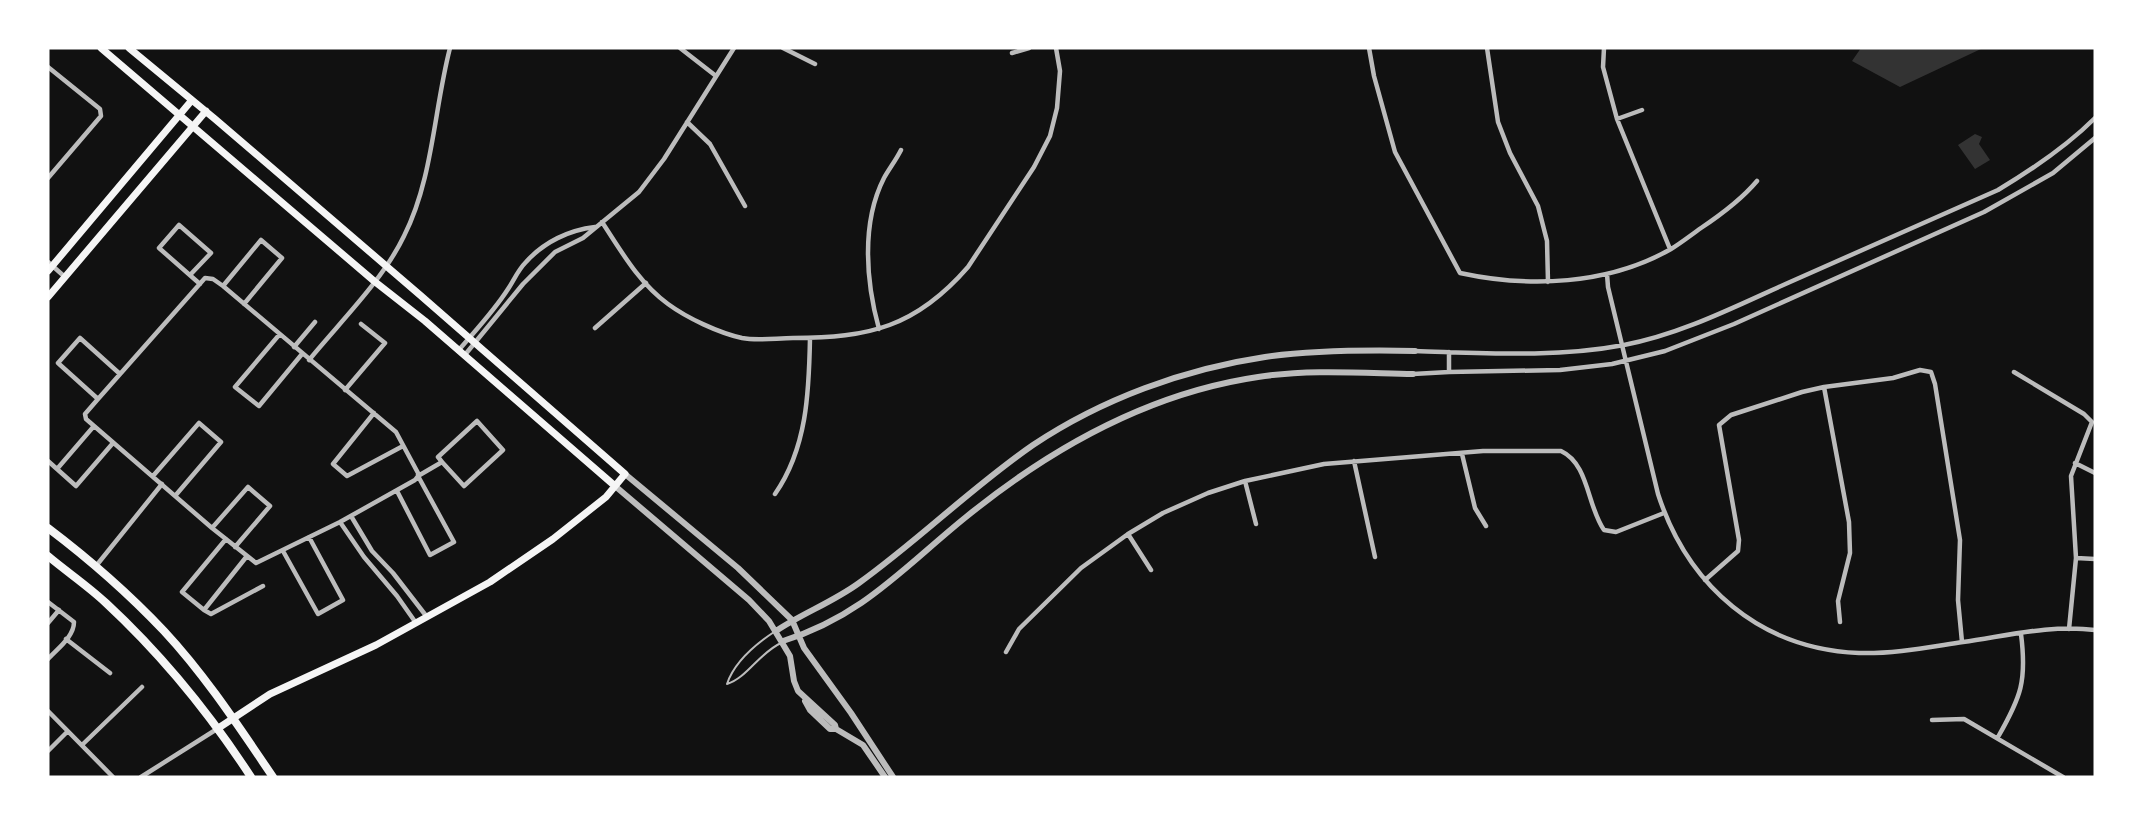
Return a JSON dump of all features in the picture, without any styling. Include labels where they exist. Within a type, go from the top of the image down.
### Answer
[{"type":"main road","points":[[101,48],[374,281],[425,321],[615,486]]},
{"type":"main road","points":[[129,48],[473,340],[625,474],[606,497],[553,539],[490,582],[376,645],[270,694],[217,729]]},
{"type":"main road","points":[[49,266],[192,100]]},
{"type":"main road","points":[[48,297],[206,111]]},
{"type":"main road","points":[[48,528],[96,566],[164,632],[200,673],[273,777]]},
{"type":"main road","points":[[48,556],[99,597],[131,627],[184,686],[251,777]]},
{"type":"street","points":[[309,360],[386,267],[406,234],[427,166],[450,48]]},
{"type":"street","points":[[680,48],[716,76]]},
{"type":"street","points":[[461,353],[555,252],[583,238],[639,192],[664,159],[734,48]]},
{"type":"street","points":[[783,48],[815,64]]},
{"type":"street","points":[[1012,53],[1029,48]]},
{"type":"street","points":[[602,222],[646,284],[670,306],[715,328],[744,338],[846,337],[879,329],[921,309],[955,282],[968,267],[1034,167],[1050,136],[1057,108],[1060,71],[1056,48]]},
{"type":"street","points":[[1369,48],[1374,76],[1395,152],[1460,273],[1503,280],[1548,282],[1607,274],[1636,265],[1670,249],[1743,198],[1757,181]]},
{"type":"street","points":[[1487,48],[1498,122],[1510,153],[1538,206],[1547,241],[1548,282]]},
{"type":"street","points":[[1604,48],[1603,67],[1617,119],[1670,249]]},
{"type":"street","points":[[48,67],[100,109],[101,116],[48,178]]},
{"type":"street","points":[[1617,119],[1642,110]]},
{"type":"street","points":[[776,631],[857,585],[984,482],[1034,445],[1087,414],[1153,385],[1182,375],[1267,357],[1332,352],[1566,352],[1623,345],[1661,336],[1727,310],[1998,190],[2036,167],[2081,132],[2095,118]]},
{"type":"street","points":[[687,122],[710,144],[745,206]]},
{"type":"street","points":[[783,641],[800,636],[844,615],[925,554],[964,518],[1013,481],[1054,454],[1104,426],[1135,412],[1202,387],[1258,377],[1320,372],[1413,374],[1560,370],[1626,361],[1665,351],[1734,324],[1951,228],[2053,173],[2095,138]]},
{"type":"street","points":[[879,329],[872,301],[868,265],[870,233],[883,180],[901,150]]},
{"type":"street","points":[[190,275],[211,253],[179,225],[159,248],[200,285]]},
{"type":"street","points":[[473,340],[525,262],[547,244],[579,229],[595,227]]},
{"type":"street","points":[[223,286],[261,240],[282,258],[244,304]]},
{"type":"street","points":[[547,244],[555,252]]},
{"type":"street","points":[[525,262],[534,272]]},
{"type":"street","points":[[49,266],[65,277]]},
{"type":"street","points":[[1607,274],[1664,513],[1671,531],[1686,556],[1724,600],[1768,629],[1806,645],[1842,652],[1875,653],[2021,634],[2069,629],[2095,630]]},
{"type":"street","points":[[397,491],[430,555],[454,542],[418,476],[396,432],[213,279],[208,278],[200,285],[84,417],[256,563],[340,522],[397,491],[418,476],[442,462]]},
{"type":"street","points":[[595,327],[646,284]]},
{"type":"street","points":[[294,347],[315,322]]},
{"type":"street","points":[[345,390],[386,343],[361,324]]},
{"type":"street","points":[[279,335],[235,387],[259,406],[302,354]]},
{"type":"street","points":[[98,399],[58,363],[81,338],[120,374]]},
{"type":"street","points":[[775,494],[793,465],[806,411],[810,338]]},
{"type":"street","points":[[1449,352],[1449,372]]},
{"type":"street","points":[[1705,580],[1738,551],[1739,540],[1719,425],[1731,415],[1824,387],[1893,378],[1920,370],[1931,372],[1935,384],[1960,540],[1958,600],[1962,642]]},
{"type":"street","points":[[2014,372],[2088,417],[2092,422],[2071,476],[2076,558],[2069,629]]},
{"type":"street","points":[[1824,387],[1849,522],[1850,553],[1838,601],[1840,622]]},
{"type":"street","points":[[374,413],[333,464],[347,476],[403,446]]},
{"type":"street","points":[[477,421],[503,450],[464,486],[442,462],[438,457],[477,421]]},
{"type":"street","points":[[153,476],[199,423],[221,442],[175,496]]},
{"type":"street","points":[[57,469],[94,426]]},
{"type":"street","points":[[48,461],[76,486],[113,443]]},
{"type":"street","points":[[1006,652],[1019,629],[1052,595],[1081,568],[1128,534],[1163,513],[1208,493],[1292,469],[1354,461],[1483,451],[1561,451],[1570,456],[1579,468],[1597,520],[1604,530],[1616,532],[1664,513]]},
{"type":"street","points":[[1462,454],[1475,508],[1486,526]]},
{"type":"street","points":[[1354,461],[1375,557]]},
{"type":"street","points":[[2075,464],[2095,473]]},
{"type":"street","points":[[625,474],[738,568],[792,620],[804,648],[893,777]]},
{"type":"street","points":[[1245,481],[1256,524]]},
{"type":"street","points":[[96,566],[162,484]]},
{"type":"street","points":[[615,486],[749,600],[783,641],[790,656],[798,691],[835,725],[836,729],[862,746],[885,777]]},
{"type":"street","points":[[212,528],[248,487],[270,506],[235,547]]},
{"type":"street","points":[[351,516],[372,551],[427,617]]},
{"type":"street","points":[[340,522],[364,557],[416,623]]},
{"type":"street","points":[[1128,534],[1151,570]]},
{"type":"street","points":[[283,551],[318,614],[343,600],[309,537]]},
{"type":"street","points":[[226,539],[182,592],[211,614],[262,586]]},
{"type":"street","points":[[204,610],[247,556]]},
{"type":"street","points":[[2076,558],[2095,559]]},
{"type":"street","points":[[48,602],[74,622],[74,629],[48,659]]},
{"type":"street","points":[[48,622],[59,610]]},
{"type":"street","points":[[1998,738],[2012,712],[2022,686],[2025,664],[2021,634]]},
{"type":"street","points":[[66,639],[110,674]]},
{"type":"street","points":[[82,745],[142,687]]},
{"type":"street","points":[[48,711],[113,777]]},
{"type":"street","points":[[1932,720],[1964,719],[2063,777]]},
{"type":"street","points":[[141,777],[217,729]]},
{"type":"street","points":[[48,752],[67,732]]},
{"type":"lane","points":[[776,631],[760,641],[730,673],[727,684],[736,681],[767,650],[783,641]]},
{"type":"shaded area","points":[[1861,48],[1983,48],[1900,87],[1852,61]]},
{"type":"shaded area","points":[[1975,134],[1982,137],[1979,144],[1990,160],[1975,169],[1958,145]]}]
